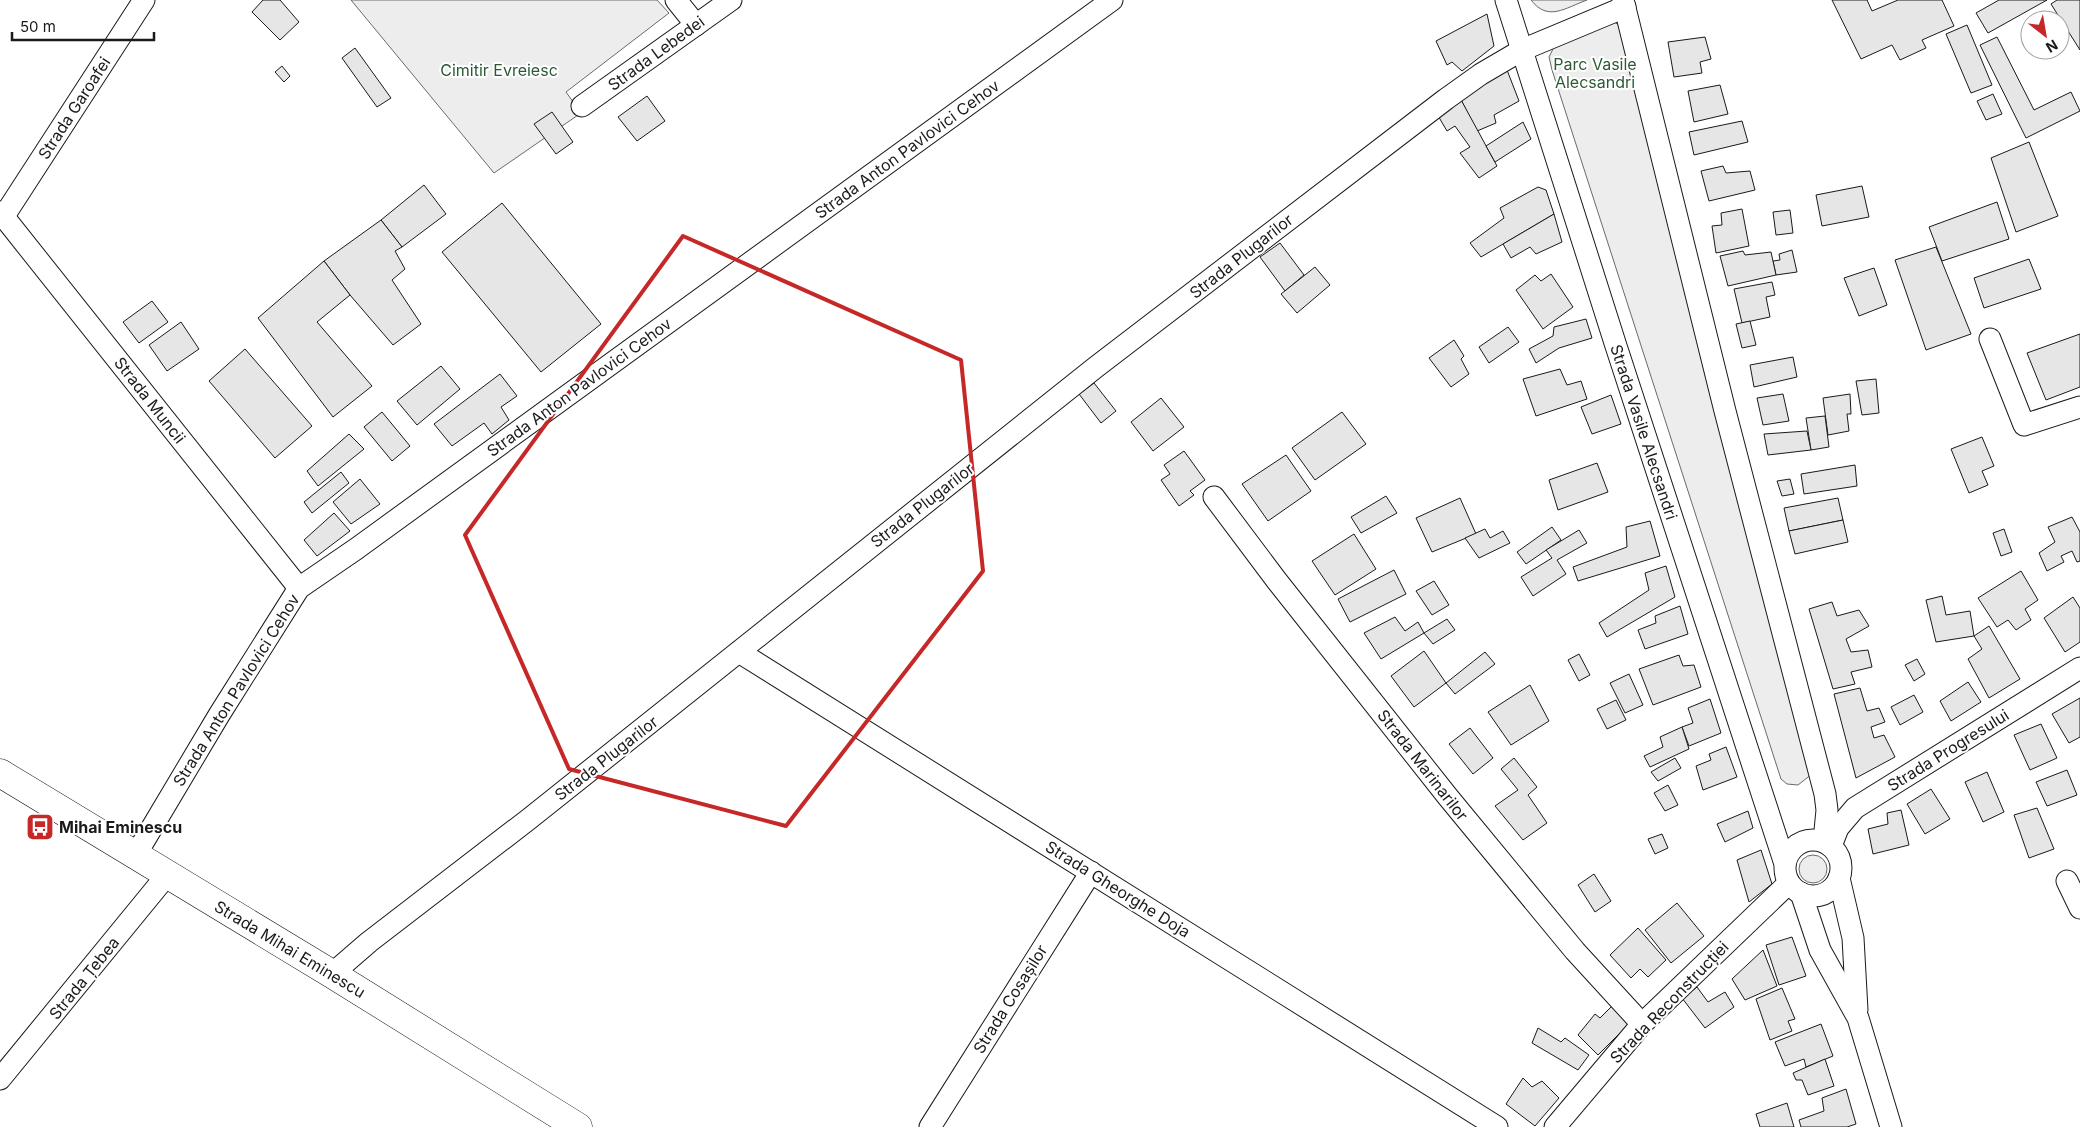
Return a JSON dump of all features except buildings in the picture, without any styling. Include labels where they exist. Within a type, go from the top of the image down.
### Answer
[{"type":"main road","name":"Strada Mihai Eminescu","points":[[0,773],[167,876],[332,974],[578,1127]]},
{"type":"street","name":"Strada Garoafei","points":[[2,214],[144,0]]},
{"type":"street","points":[[676,0],[696,24]]},
{"type":"street","name":"Strada Lebedei","points":[[582,106],[731,0]]},
{"type":"street","name":"Strada Anton Pavlovici Cehov","points":[[135,856],[219,715],[299,588],[1112,0]]},
{"type":"street","name":"Strada Vasile Alecsandri","points":[[1506,0],[1792,880],[1820,950],[1858,1018]]},
{"type":"street","points":[[1624,4],[1725,411],[1825,794],[1827,844]]},
{"type":"street","name":"Strada Plugarilor","points":[[332,974],[369,942],[529,820],[860,554],[1126,344],[1446,99],[1481,74],[1522,50],[1624,4]]},
{"type":"street","name":"Strada Muncii","points":[[2,214],[299,588]]},
{"type":"street","points":[[1990,339],[2024,425],[2080,407]]},
{"type":"street","name":"Strada Marinarilor","points":[[1214,497],[1448,797],[1575,951],[1642,1024]]},
{"type":"street","name":"Strada Gheorghe Doja","points":[[740,652],[1497,1127]]},
{"type":"street","name":"Strada Progresului","points":[[1827,844],[1845,819],[1869,799],[2080,668]]},
{"type":"street","points":[[1815,840],[1827,844],[1837,852],[1840,860],[1839,878],[1835,886],[1828,892],[1810,896],[1792,880],[1792,848],[1799,843],[1815,840]]},
{"type":"street","name":"Strada Cosașilor","points":[[930,1127],[1090,872]]},
{"type":"street","name":"Strada Țebea","points":[[0,1079],[167,876]]},
{"type":"street","name":"Strada Vasile Alecsandri","points":[[1839,878],[1853,938],[1858,1018],[1890,1127]]},
{"type":"street","name":"Strada Reconstrucției","points":[[1555,1127],[1642,1024],[1792,880]]},
{"type":"street","points":[[2067,882],[2080,908]]},
{"type":"highlighted area","points":[[683,236],[961,360],[983,571],[786,826],[569,769],[465,535]]},
{"type":"green space","name":"Cimitir Evreiesc","points":[[351,0],[657,0],[669,13],[566,92],[581,113],[494,173]]},
{"type":"green space","points":[[1531,0],[1587,0],[1550,12],[1537,7]]},
{"type":"green space","name":"Parc Vasile Alecsandri","points":[[1613,21],[1620,26],[1812,774],[1798,785],[1787,784],[1781,779],[1552,70],[1549,57],[1555,45]]},
{"type":"green space","points":[[1813,855],[1823,859],[1827,869],[1823,879],[1813,883],[1803,879],[1799,869],[1803,859]]},
{"type":"place","name":"Mihai Eminescu","points":[[40,827]]}]
